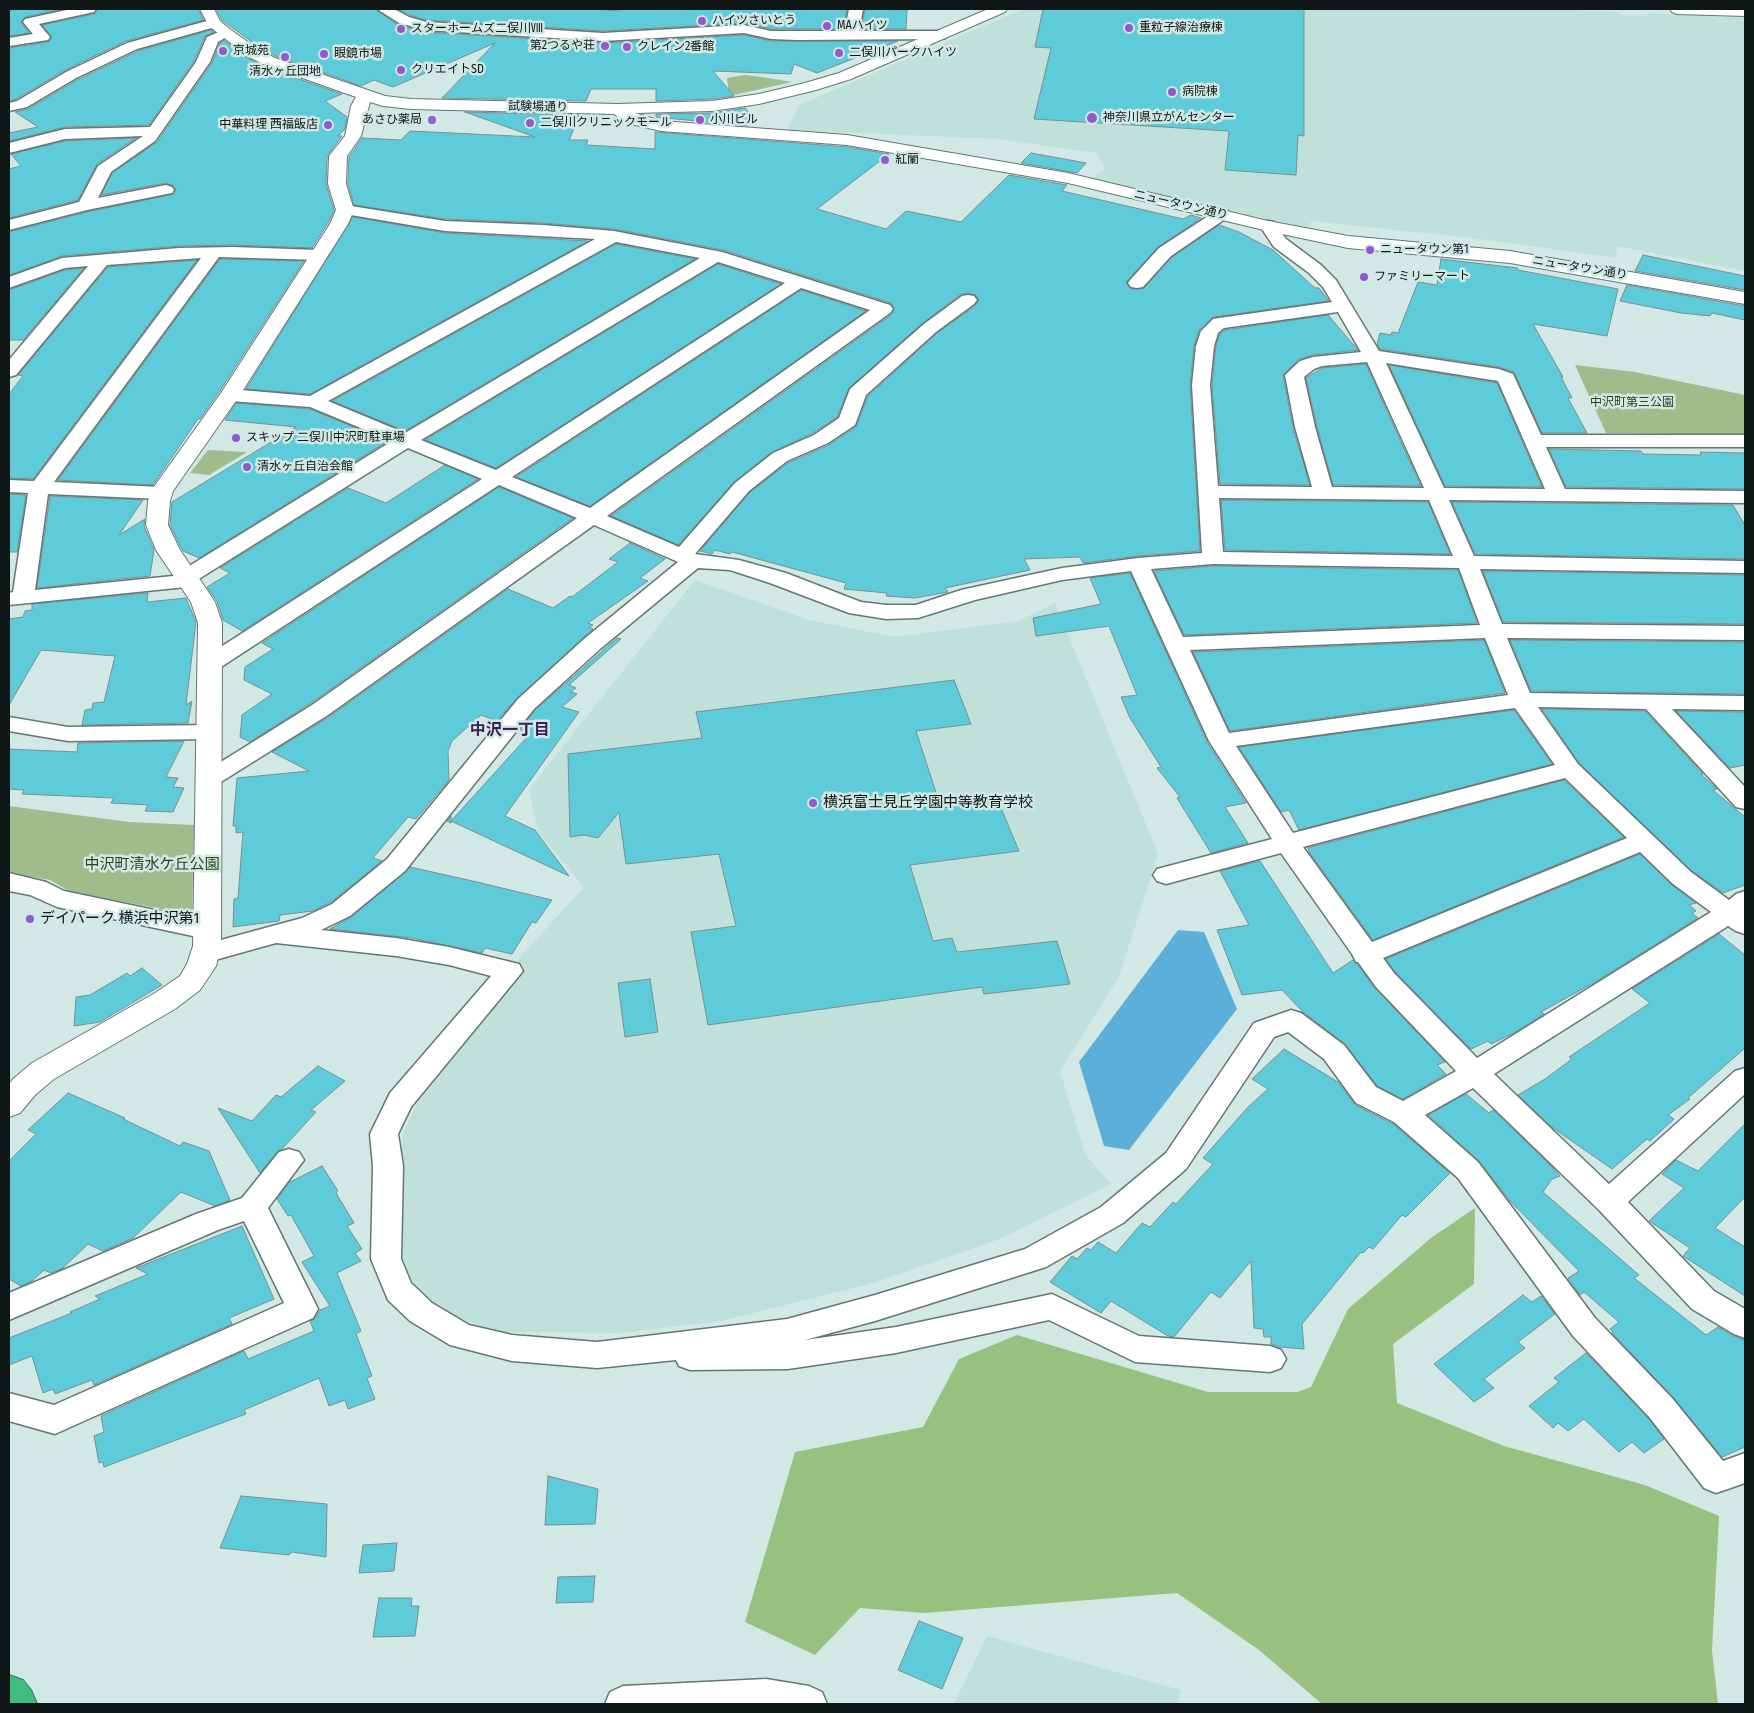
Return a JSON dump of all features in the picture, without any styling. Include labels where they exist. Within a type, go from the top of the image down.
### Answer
[{"type":"highway","points":[[9,1694],[17,1704]]},
{"type":"street","points":[[9,42],[42,37],[30,22],[89,9]]},
{"type":"street","points":[[384,9],[404,20],[425,26],[603,37],[736,30],[771,35],[797,36],[852,34],[940,35]]},
{"type":"street","points":[[852,34],[856,9]]},
{"type":"street","name":"試験場通り","points":[[216,22],[253,53],[269,61],[383,101],[411,104],[618,109],[712,106],[782,94],[845,76],[1000,9]]},
{"type":"street","points":[[1677,9],[1745,12]]},
{"type":"street","points":[[9,107],[22,104],[71,75],[132,46],[216,22],[212,40],[203,62],[150,138],[104,169],[86,205]]},
{"type":"street","points":[[9,1105],[24,1087],[44,1071],[165,1001],[190,983],[201,966],[206,942],[210,623],[203,602],[168,550],[157,525],[161,493],[230,395],[339,224],[346,210],[337,184],[338,156],[353,136],[360,106],[365,96]]},
{"type":"street","name":"ニュータウン通り","points":[[618,109],[632,119],[661,126],[881,145],[1068,178],[1268,226],[1348,242],[1510,257],[1745,298]]},
{"type":"street","points":[[9,148],[65,134],[154,132]]},
{"type":"street","points":[[9,225],[86,205],[166,190]]},
{"type":"street","points":[[113,200],[128,211]]},
{"type":"street","points":[[208,780],[320,710],[884,309],[716,256],[614,236],[543,230],[445,226],[346,210]]},
{"type":"street","points":[[1136,283],[1165,252],[1222,214]]},
{"type":"street","points":[[1268,226],[1280,243],[1315,269],[1330,284],[1372,356],[1437,494],[1467,563],[1521,700],[1570,768],[1643,841],[1682,878],[1740,913],[1404,1114]]},
{"type":"street","points":[[313,402],[614,236]]},
{"type":"street","points":[[9,283],[62,264],[102,260],[214,252],[319,255]]},
{"type":"street","points":[[214,252],[39,488],[16,598],[178,582],[407,440],[716,256]]},
{"type":"street","points":[[9,371],[102,260]]},
{"type":"street","points":[[210,664],[797,283]]},
{"type":"street","points":[[9,882],[37,888],[57,898],[206,942],[279,935],[310,926],[341,910],[396,865],[526,704],[688,559],[742,487],[780,457],[821,439],[848,421],[857,393],[930,328],[968,300]]},
{"type":"street","points":[[1213,558],[1210,492],[1201,385],[1205,346],[1210,331],[1219,323],[1344,306]]},
{"type":"street","points":[[1324,493],[1305,427],[1294,376],[1306,365],[1320,361],[1372,356],[1503,376],[1508,380],[1558,496]]},
{"type":"street","points":[[230,395],[313,402],[593,517],[688,559],[732,564],[778,578],[857,608],[886,612],[918,611],[969,595],[1062,574],[1138,564],[1213,558],[1745,567]]},
{"type":"street","points":[[1535,441],[1745,441]]},
{"type":"street","points":[[9,486],[161,493]]},
{"type":"street","points":[[1210,492],[1745,498]]},
{"type":"street","points":[[1138,564],[1221,741],[1287,844],[1385,980],[1475,1073],[1609,1202],[1703,1300],[1745,1325]]},
{"type":"street","points":[[1177,644],[1493,631],[1745,633]]},
{"type":"street","points":[[1221,741],[1521,700],[1745,703]]},
{"type":"street","points":[[1653,702],[1745,801]]},
{"type":"street","points":[[9,724],[68,734],[209,732]]},
{"type":"street","points":[[1166,875],[1570,768]]},
{"type":"street","points":[[1366,954],[1643,841]]},
{"type":"street","points":[[279,935],[396,947],[450,956],[510,971],[400,1102],[384,1134],[388,1166],[386,1259],[399,1291],[421,1312],[461,1336],[512,1348],[597,1355],[728,1358],[788,1356],[896,1340],[1052,1307],[1135,1348],[1270,1359]]},
{"type":"street","points":[[597,1355],[787,1332],[875,1308],[1035,1258],[1112,1215],[1176,1161],[1264,1030],[1291,1020],[1334,1052],[1366,1095],[1404,1114],[1468,1170],[1584,1327],[1661,1408],[1716,1478],[1745,1468]]},
{"type":"street","points":[[1609,1202],[1745,1078]]},
{"type":"street","points":[[9,1307],[206,1222],[252,1206],[289,1160]]},
{"type":"street","points":[[9,1407],[55,1420],[302,1309],[252,1206]]},
{"type":"street","points":[[623,1704],[766,1697],[809,1704]]},
{"type":"shaded area","points":[[1024,9],[1549,9],[1617,12],[1622,15],[1646,16],[1648,13],[1745,18],[1745,271],[1616,246],[1617,258],[1480,239],[1312,221],[1307,228],[1092,179],[1106,168],[1096,153],[1000,139],[787,130],[799,105]]},
{"type":"shaded area","points":[[695,580],[809,620],[894,637],[1018,621],[1055,603],[1158,854],[1119,977],[1060,1071],[1085,1154],[1111,1184],[1000,1239],[870,1284],[722,1321],[621,1333],[498,1332],[428,1307],[397,1260],[403,1134],[428,1080],[527,968],[513,965],[584,887],[538,832],[529,789]]},
{"type":"shaded area","points":[[987,1636],[1181,1690],[1177,1704],[954,1704]]},
{"type":"green space","points":[[745,75],[792,82],[729,96],[727,78]]},
{"type":"green space","name":"中沢町第三公園","points":[[1575,365],[1635,372],[1745,395],[1745,435],[1606,433]]},
{"type":"green space","points":[[208,450],[247,452],[209,475],[190,473]]},
{"type":"green space","name":"中沢町清水ケ丘公園","points":[[9,806],[129,822],[194,825],[192,915],[69,891],[50,880],[9,873]]},
{"type":"green space","points":[[1475,1208],[1474,1284],[1393,1344],[1397,1403],[1504,1446],[1645,1485],[1719,1516],[1712,1651],[1718,1704],[1322,1704],[1259,1650],[1177,1593],[924,1613],[860,1608],[815,1655],[745,1622],[795,1452],[923,1427],[959,1359],[1017,1335],[1208,1392],[1297,1392],[1311,1387],[1348,1309],[1431,1238]]},
{"type":"water","points":[[1178,930],[1204,932],[1237,1009],[1129,1150],[1104,1146],[1079,1062]]},
{"type":"building","points":[[9,9],[63,9],[25,17],[21,22],[29,33],[9,36]]},
{"type":"building","points":[[98,9],[198,9],[204,20],[126,41],[65,70],[16,99],[9,101],[9,48],[48,42],[52,37],[42,25],[94,14]]},
{"type":"building","points":[[216,9],[375,9],[398,25],[425,32],[603,43],[744,35],[771,41],[898,41],[817,73],[794,64],[791,74],[713,71],[734,96],[712,99],[656,101],[656,89],[591,89],[586,101],[442,98],[495,43],[393,87],[374,80],[361,86],[276,56],[260,48],[222,20]]},
{"type":"building","points":[[398,9],[595,9],[621,11],[622,9],[847,9],[843,29],[771,29],[744,23],[603,31],[426,20]]},
{"type":"building","points":[[865,9],[907,10],[906,29],[861,29]]},
{"type":"building","points":[[1043,9],[1304,9],[1304,136],[1298,135],[1296,175],[1225,170],[1229,131],[1034,119],[1051,48],[1035,47]]},
{"type":"building","points":[[211,30],[214,32],[205,36],[194,61],[149,125],[65,127],[9,141],[9,133],[38,127],[15,112],[28,109],[77,80],[138,51]]},
{"type":"building","points":[[224,40],[246,57],[262,66],[342,94],[325,101],[347,117],[345,129],[338,136],[342,136],[327,156],[326,184],[334,210],[312,248],[234,245],[179,246],[62,256],[9,275],[9,232],[87,212],[174,194],[176,191],[174,186],[166,183],[101,195],[112,173],[157,142],[212,63],[220,43]]},
{"type":"building","points":[[745,108],[750,114],[748,126],[656,117],[656,114],[712,113]]},
{"type":"building","points":[[465,112],[580,115],[569,140],[588,140],[586,145],[655,149],[655,132],[848,147],[889,154],[817,209],[886,229],[906,211],[961,222],[1009,175],[1067,185],[1062,191],[1183,219],[1191,215],[1201,218],[1158,247],[1126,282],[1131,289],[1144,288],[1172,257],[1219,225],[1239,232],[1273,250],[1315,288],[1319,288],[1329,301],[1213,317],[1199,330],[1194,346],[1190,385],[1200,551],[1083,563],[1080,557],[1024,559],[1030,570],[945,588],[948,592],[915,598],[886,596],[887,593],[844,589],[846,583],[732,552],[730,554],[715,550],[712,554],[700,551],[750,492],[788,463],[829,445],[856,427],[868,396],[937,333],[975,306],[979,300],[976,295],[961,294],[923,323],[849,388],[837,417],[813,433],[772,452],[734,482],[678,545],[611,516],[891,315],[894,308],[891,303],[723,250],[614,229],[543,223],[445,219],[354,205],[348,184],[349,157],[362,138],[401,140],[410,131],[535,137]]},
{"type":"building","points":[[136,138],[97,164],[78,200],[9,218],[9,169],[21,166],[11,154],[65,141]]},
{"type":"building","points":[[1031,153],[1086,163],[1077,173],[1021,163]]},
{"type":"building","points":[[353,217],[445,233],[588,241],[310,394],[246,389]]},
{"type":"building","points":[[616,244],[695,259],[405,431],[332,401]]},
{"type":"building","points":[[1643,255],[1745,276],[1745,290],[1635,271]]},
{"type":"building","points":[[220,259],[304,261],[219,392],[153,485],[58,480]]},
{"type":"building","points":[[1441,259],[1518,268],[1518,270],[1618,289],[1607,336],[1533,324],[1563,377],[1561,377],[1572,398],[1568,398],[1587,433],[1542,433],[1514,372],[1499,367],[1380,349],[1377,344],[1380,333],[1391,335],[1392,332],[1398,333],[1418,282],[1437,285]]},
{"type":"building","points":[[197,260],[33,479],[9,478],[9,394],[23,376],[18,375],[108,267]]},
{"type":"building","points":[[718,264],[781,284],[496,468],[425,440]]},
{"type":"building","points":[[84,268],[23,340],[9,340],[9,290],[65,270]]},
{"type":"building","points":[[1627,285],[1745,306],[1745,320],[1712,313],[1710,316],[1681,313],[1620,301]]},
{"type":"building","points":[[801,290],[866,311],[590,506],[516,477]]},
{"type":"building","points":[[1328,315],[1358,350],[1313,355],[1299,359],[1283,375],[1293,428],[1310,485],[1220,484],[1212,385],[1216,346],[1220,334],[1225,330]]},
{"type":"building","points":[[1366,364],[1421,486],[1333,485],[1306,378],[1322,368]]},
{"type":"building","points":[[1389,365],[1497,383],[1542,487],[1445,486]]},
{"type":"building","points":[[236,403],[310,409],[388,441],[199,558],[183,551],[170,525],[172,502],[296,427],[225,420]]},
{"type":"building","points":[[1549,449],[1641,451],[1643,454],[1701,455],[1700,452],[1745,453],[1745,489],[1566,487]]},
{"type":"building","points":[[445,465],[478,479],[242,631],[223,620],[217,601],[207,587],[230,573],[220,568],[348,488],[386,503]]},
{"type":"building","points":[[499,487],[573,518],[311,703],[250,742],[240,737],[242,715],[272,694],[244,680],[245,667],[273,649],[262,643]]},
{"type":"building","points":[[9,494],[26,495],[17,552],[9,552]]},
{"type":"building","points":[[50,496],[143,500],[119,535],[145,519],[144,526],[154,550],[150,576],[37,588]]},
{"type":"building","points":[[1221,500],[1428,502],[1450,554],[1225,550]]},
{"type":"building","points":[[1452,502],[1733,505],[1745,525],[1745,559],[1475,554]]},
{"type":"building","points":[[630,543],[665,559],[640,578],[648,581],[588,623],[593,625],[589,627],[593,629],[517,698],[497,721],[481,715],[452,741],[448,751],[449,780],[416,819],[408,817],[373,858],[382,861],[331,902],[313,911],[280,915],[279,921],[233,927],[234,899],[238,898],[243,832],[236,833],[236,826],[233,826],[237,778],[309,771],[272,752],[329,717],[508,589],[553,608],[570,596],[572,597],[618,562],[609,559]]},
{"type":"building","points":[[1213,566],[1458,570],[1477,623],[1184,635],[1154,571]]},
{"type":"building","points":[[1483,571],[1745,575],[1745,624],[1503,622]]},
{"type":"building","points":[[1130,573],[1207,742],[1246,803],[1225,807],[1248,843],[1211,853],[1177,798],[1180,797],[1157,768],[1161,767],[1130,718],[1121,697],[1137,695],[1109,626],[1036,636],[1033,618],[1101,604],[1090,578]]},
{"type":"building","points":[[148,593],[147,602],[186,598],[196,622],[186,705],[192,701],[188,723],[82,725],[85,710],[92,709],[93,703],[104,702],[115,656],[41,650],[9,705],[9,619],[23,617],[25,611],[32,610],[32,604]]},
{"type":"building","points":[[617,638],[621,639],[569,685],[576,688],[571,692],[577,694],[562,707],[579,712],[505,816],[535,830],[569,876],[451,821],[528,736],[519,734],[522,730],[520,729],[535,710]]},
{"type":"building","points":[[1484,640],[1505,693],[1230,731],[1193,652]]},
{"type":"building","points":[[1510,640],[1745,642],[1745,694],[1531,691]]},
{"type":"building","points":[[954,680],[971,724],[916,731],[941,808],[998,801],[1019,851],[910,865],[933,941],[952,938],[957,952],[1057,941],[1070,984],[984,994],[982,987],[708,1025],[691,932],[736,926],[719,854],[626,864],[619,812],[598,838],[584,835],[570,837],[568,754],[702,738],[696,712]]},
{"type":"building","points":[[1542,709],[1645,711],[1703,774],[1701,774],[1717,789],[1713,790],[1745,817],[1745,885],[1723,893],[1692,871],[1579,763]]},
{"type":"building","points":[[1514,710],[1552,764],[1299,830],[1289,810],[1281,812],[1239,747]]},
{"type":"building","points":[[1676,711],[1745,712],[1745,765],[1730,768]]},
{"type":"building","points":[[184,741],[166,777],[178,778],[173,787],[184,788],[173,812],[145,811],[148,805],[111,803],[114,798],[22,794],[24,790],[9,789],[9,749],[77,752],[78,743]]},
{"type":"building","points":[[1564,780],[1624,837],[1373,940],[1308,848]]},
{"type":"building","points":[[1640,854],[1672,885],[1696,903],[1689,905],[1696,911],[1692,913],[1698,918],[1595,982],[1541,1012],[1544,1014],[1512,1034],[1491,1044],[1488,1041],[1471,1049],[1395,972],[1386,959]]},
{"type":"building","points":[[1260,861],[1333,973],[1353,960],[1375,988],[1445,1062],[1437,1065],[1446,1074],[1403,1099],[1377,1086],[1345,1044],[1303,1012],[1282,990],[1242,995],[1217,930],[1249,925],[1220,871]]},
{"type":"building","points":[[410,867],[552,900],[536,923],[532,922],[512,954],[485,948],[482,953],[412,938],[330,929],[351,917]]},
{"type":"building","points":[[1719,934],[1745,955],[1745,1048],[1688,1098],[1690,1099],[1668,1115],[1674,1119],[1650,1141],[1647,1139],[1612,1169],[1553,1128],[1518,1095],[1545,1079],[1572,1059],[1569,1057],[1650,1003],[1632,989]]},
{"type":"building","points":[[142,968],[162,985],[100,1022],[74,1026],[76,997],[90,995],[127,973],[130,976]]},
{"type":"building","points":[[650,979],[658,1032],[625,1037],[618,983]]},
{"type":"building","points":[[1284,1049],[1338,1082],[1355,1105],[1393,1124],[1450,1173],[1406,1217],[1402,1215],[1373,1249],[1369,1247],[1363,1253],[1361,1252],[1302,1324],[1304,1349],[1279,1347],[1271,1344],[1271,1337],[1264,1337],[1263,1329],[1254,1328],[1251,1261],[1220,1298],[1211,1292],[1174,1337],[1168,1336],[1111,1301],[1101,1313],[1050,1282],[1072,1256],[1077,1259],[1087,1248],[1091,1250],[1098,1242],[1116,1253],[1142,1223],[1150,1227],[1173,1202],[1176,1204],[1213,1164],[1203,1158],[1248,1107],[1268,1089],[1252,1079]]},
{"type":"building","points":[[318,1066],[345,1081],[311,1110],[316,1112],[278,1151],[260,1173],[218,1108],[252,1121],[276,1095],[281,1097]]},
{"type":"building","points":[[68,1093],[125,1118],[123,1119],[180,1146],[183,1142],[209,1151],[230,1200],[215,1206],[181,1192],[133,1238],[103,1251],[88,1244],[63,1268],[51,1273],[44,1270],[32,1281],[21,1286],[9,1279],[9,1161],[36,1134],[28,1130]]},
{"type":"building","points":[[1466,1094],[1489,1113],[1493,1110],[1551,1166],[1560,1176],[1552,1179],[1543,1192],[1639,1275],[1634,1278],[1706,1335],[1718,1327],[1733,1336],[1745,1340],[1745,1447],[1722,1457],[1673,1397],[1612,1333],[1610,1329],[1619,1322],[1584,1292],[1580,1295],[1568,1278],[1579,1271],[1510,1201],[1479,1161],[1428,1115]]},
{"type":"building","points":[[1745,1124],[1745,1197],[1715,1228],[1745,1247],[1745,1296],[1683,1256],[1690,1248],[1649,1221],[1684,1188],[1662,1174],[1676,1160],[1698,1171]]},
{"type":"building","points":[[322,1166],[338,1191],[336,1193],[354,1223],[347,1226],[362,1249],[355,1253],[361,1261],[337,1273],[361,1331],[356,1334],[372,1376],[367,1378],[375,1399],[348,1409],[345,1400],[329,1406],[319,1378],[244,1410],[246,1414],[104,1467],[103,1462],[99,1463],[94,1436],[104,1432],[101,1416],[244,1351],[248,1359],[314,1331],[310,1321],[315,1319],[320,1310],[330,1306],[302,1262],[314,1256],[291,1215],[288,1216],[277,1199],[290,1182]]},
{"type":"building","points":[[242,1226],[274,1299],[229,1318],[232,1324],[94,1385],[92,1380],[55,1394],[53,1389],[43,1393],[32,1356],[9,1365],[9,1338],[72,1313],[70,1312],[100,1299],[95,1296],[148,1274],[136,1268]]},
{"type":"building","points":[[1523,1295],[1532,1302],[1541,1296],[1555,1314],[1518,1342],[1525,1348],[1484,1379],[1494,1388],[1474,1402],[1434,1364]]},
{"type":"building","points":[[1586,1353],[1649,1419],[1664,1439],[1644,1453],[1632,1442],[1619,1452],[1584,1419],[1568,1431],[1558,1423],[1553,1428],[1529,1406],[1559,1382],[1554,1378]]},
{"type":"building","points":[[548,1476],[598,1489],[595,1524],[545,1525]]},
{"type":"building","points":[[241,1496],[327,1504],[326,1557],[292,1552],[289,1555],[220,1548]]},
{"type":"building","points":[[397,1543],[394,1571],[359,1573],[363,1545]]},
{"type":"building","points":[[595,1576],[593,1602],[556,1603],[558,1577]]},
{"type":"building","points":[[379,1598],[412,1598],[411,1606],[419,1606],[415,1636],[373,1637]]},
{"type":"building","points":[[919,1621],[963,1638],[942,1689],[898,1670]]},
{"type":"place","name":"ハイツさいとう","points":[[702,21]]},
{"type":"place","name":"MAハイツ","points":[[827,26]]},
{"type":"place","name":"重粒子線治療棟","points":[[1129,28]]},
{"type":"place","name":"スターホームズ二俣川Ⅷ","points":[[401,29]]},
{"type":"place","name":"第2つるや荘","points":[[605,46]]},
{"type":"place","name":"クレイン2番館","points":[[627,47]]},
{"type":"place","name":"京城苑","points":[[223,51]]},
{"type":"place","name":"二俣川パークハイツ","points":[[839,53]]},
{"type":"place","name":"眼鏡市場","points":[[324,54]]},
{"type":"place","name":"清水ヶ丘団地","points":[[285,57]]},
{"type":"place","name":"クリエイトSD","points":[[401,70]]},
{"type":"place","name":"病院棟","points":[[1172,92]]},
{"type":"place","name":"神奈川県立がんセンター","points":[[1092,118]]},
{"type":"place","name":"あさひ薬局","points":[[432,120]]},
{"type":"place","name":"小川ビル","points":[[700,120]]},
{"type":"place","name":"二俣川クリニックモール","points":[[530,123]]},
{"type":"place","name":"中華料理 西福飯店","points":[[328,125]]},
{"type":"place","name":"紅蘭","points":[[885,160]]},
{"type":"place","name":"ニュータウン第1","points":[[1370,250]]},
{"type":"place","name":"ファミリーマート","points":[[1364,277]]},
{"type":"place","name":"スキップ 二俣川中沢町駐車場","points":[[236,438]]},
{"type":"place","name":"清水ヶ丘自治会館","points":[[247,467]]},
{"type":"place","name":"横浜富士見丘学園中等教育学校","points":[[813,803]]},
{"type":"place","name":"デイパーク 横浜中沢第1","points":[[30,919]]},
{"type":"district","name":"中沢一丁目","points":[[510,731]]}]
